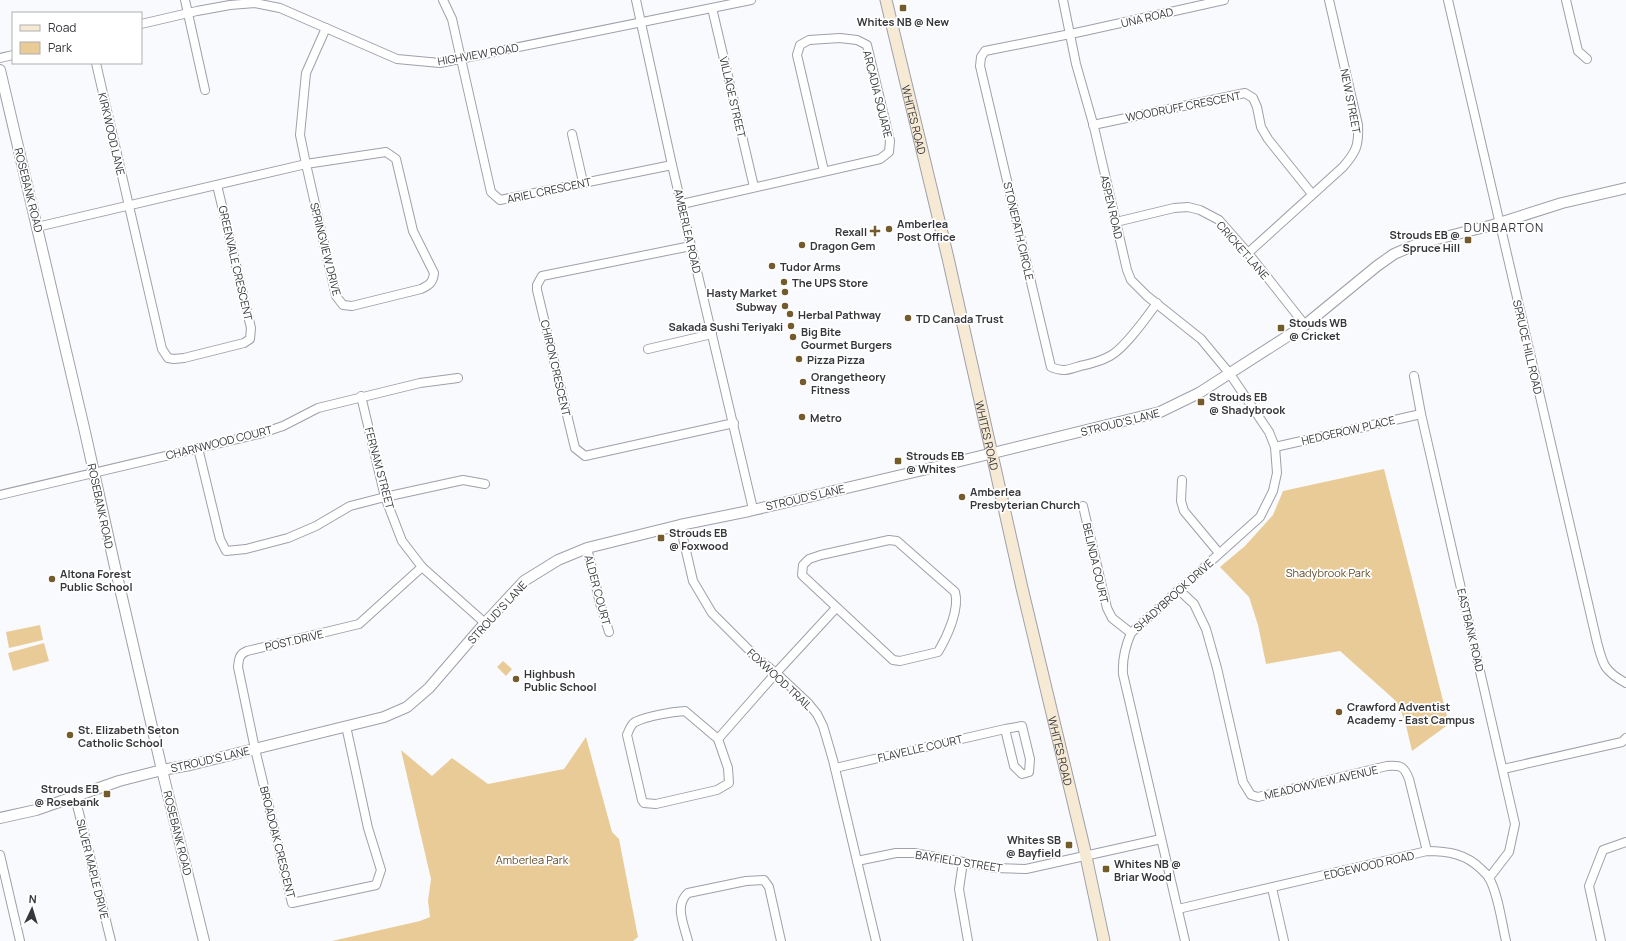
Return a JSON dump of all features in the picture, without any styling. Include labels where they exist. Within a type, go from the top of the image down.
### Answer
[{"type":"main road","name":"WHITES ROAD","points":[[886,0],[948,258],[1022,588],[1104,941]]},
{"type":"street","points":[[185,0],[205,90]]},
{"type":"street","points":[[443,0],[452,19],[460,59]]},
{"type":"street","name":"AMBERLEA ROAD","points":[[636,0],[672,165],[734,423],[753,509]]},
{"type":"street","name":"HIGHVIEW ROAD","points":[[142,24],[230,5],[255,4],[280,8],[397,59],[440,63],[751,0]]},
{"type":"street","name":"ASPEN ROAD","points":[[1063,0],[1127,270],[1131,280],[1201,339],[1230,374]]},
{"type":"street","name":"UNA ROAD","points":[[1070,34],[1224,0]]},
{"type":"street","name":"NEW STREET","points":[[1248,253],[1343,167],[1355,153],[1359,136],[1358,125],[1329,0]]},
{"type":"street","name":"SPRUCE HILL ROAD","points":[[1448,0],[1597,642],[1603,664],[1614,676],[1626,683]]},
{"type":"street","points":[[1566,0],[1578,51],[1587,59]]},
{"type":"street","name":"VILLAGE STREET","points":[[712,8],[754,187]]},
{"type":"street","points":[[306,164],[300,135],[306,73],[326,28]]},
{"type":"street","name":"STONEPATH CIRCLE","points":[[1070,34],[985,51],[980,66],[1051,366],[1060,371],[1066,370],[1089,364],[1110,356],[1120,348],[1157,303]]},
{"type":"street","name":"ARCADIA SQUARE","points":[[682,204],[880,159],[889,152],[890,141],[867,45],[857,40],[840,38],[809,40],[800,45],[797,55],[824,171]]},
{"type":"street","points":[[0,58],[12,55]]},
{"type":"street","name":"ARIEL CRESCENT","points":[[460,59],[491,192],[500,200],[582,182],[672,165]]},
{"type":"street","name":"KIRKWOOD LANE","points":[[96,64],[129,205]]},
{"type":"street","name":"ROSEBANK ROAD","points":[[0,70],[94,472],[114,567],[204,941]]},
{"type":"street","name":"WOODRUFF CRESCENT","points":[[1093,125],[1245,93],[1253,98],[1262,127],[1268,139],[1312,194]]},
{"type":"street","points":[[572,134],[582,182]]},
{"type":"street","name":"SPRINGVIEW DRIVE","points":[[37,227],[306,164],[386,152],[396,159],[413,232],[434,273],[433,280],[430,285],[420,289],[352,306],[343,305],[336,296],[306,164]]},
{"type":"street","name":"GREENVALE CRESCENT","points":[[129,205],[162,349],[168,358],[174,360],[184,358],[244,343],[250,339],[251,328],[218,185]]},
{"type":"street","name":"STROUD'S LANE","points":[[0,818],[36,810],[119,781],[384,717],[407,707],[429,688],[524,581],[558,560],[587,548],[680,525],[1160,412],[1199,393],[1305,325],[1377,266],[1394,254],[1417,244],[1562,203],[1626,188]]},
{"type":"street","name":"CRICKET LANE","points":[[1116,222],[1174,208],[1188,207],[1200,210],[1219,220],[1248,253],[1305,325]]},
{"type":"street","name":"CHIRON CRESCENT","points":[[691,246],[542,276],[537,285],[537,290],[574,448],[585,456],[734,423]]},
{"type":"street","points":[[648,349],[712,334]]},
{"type":"street","name":"SHADYBROOK DRIVE","points":[[1185,941],[1123,674],[1122,662],[1124,650],[1131,633],[1260,517],[1273,491],[1277,473],[1275,447],[1269,432],[1230,374]]},
{"type":"street","name":"EASTBANK ROAD","points":[[1414,376],[1421,414],[1515,824],[1509,852],[1489,878]]},
{"type":"street","name":"CHARNWOOD COURT","points":[[0,494],[260,434],[283,426],[318,408],[361,396],[420,383],[458,378]]},
{"type":"street","name":"FERNAM STREET","points":[[361,396],[385,497],[402,541],[422,567],[485,624]]},
{"type":"street","name":"HEDGEROW PLACE","points":[[1275,447],[1421,414]]},
{"type":"street","points":[[198,448],[220,539],[226,551],[246,549],[288,538],[316,526],[350,506],[463,480],[485,484]]},
{"type":"street","points":[[1182,480],[1181,501],[1184,511],[1219,553]]},
{"type":"street","name":"BELINDA COURT","points":[[1083,506],[1107,608],[1112,618],[1131,633]]},
{"type":"street","name":"FOXWOOD TRAIL","points":[[680,525],[693,581],[712,613],[758,659],[776,673],[808,703],[824,726],[876,941]]},
{"type":"street","points":[[888,540],[897,541],[955,592],[957,599],[957,606],[945,640],[938,652],[900,661],[893,660],[836,608],[802,575],[803,565],[809,560],[821,555],[888,540]]},
{"type":"street","name":"ALDER COURT","points":[[587,548],[600,603],[609,632]]},
{"type":"street","name":"POST DRIVE","points":[[255,749],[238,667],[239,658],[244,653],[252,650],[359,624],[422,567]]},
{"type":"street","name":"MEADOWVIEW AVENUE","points":[[1179,590],[1194,604],[1206,629],[1217,668],[1243,782],[1251,795],[1258,797],[1387,766],[1398,765],[1406,770],[1427,851]]},
{"type":"street","points":[[718,739],[836,608]]},
{"type":"street","points":[[685,711],[718,739],[728,768],[729,783],[717,790],[656,804],[644,803],[642,800],[627,735],[634,722],[670,712],[685,711]]},
{"type":"street","name":"BROADOAK CRESCENT","points":[[255,749],[292,903],[376,885],[381,870],[368,828],[346,726]]},
{"type":"street","name":"FLAVELLE COURT","points":[[835,768],[1005,729],[1022,726],[1030,759],[1028,772],[1022,774],[1014,766],[1005,729]]},
{"type":"street","points":[[1503,769],[1622,742],[1626,738]]},
{"type":"street","name":"SILVER MAPLE DRIVE","points":[[75,797],[111,941]]},
{"type":"street","name":"BAYFIELD STREET","points":[[857,861],[896,853],[914,853],[996,868],[1026,868],[1161,839]]},
{"type":"street","points":[[1601,941],[1589,886],[1603,850],[1626,842]]},
{"type":"street","name":"EDGEWOOD ROAD","points":[[1178,910],[1427,851],[1453,853],[1466,858],[1475,864],[1489,878],[1496,899],[1506,941]]},
{"type":"street","points":[[0,855],[20,941]]},
{"type":"street","points":[[963,862],[959,889],[968,941]]},
{"type":"street","points":[[688,941],[680,907],[682,898],[688,893],[746,881],[764,880],[769,887],[781,941]]},
{"type":"street","points":[[1272,888],[1284,941]]},
{"type":"green space","name":"Shadybrook Park","points":[[1384,469],[1449,724],[1412,751],[1405,721],[1397,702],[1340,651],[1266,664],[1258,625],[1249,597],[1220,567],[1245,546],[1273,515],[1283,491]]},
{"type":"green space","points":[[40,625],[43,640],[9,648],[6,632]]},
{"type":"green space","points":[[44,643],[49,661],[13,671],[8,653]]},
{"type":"green space","points":[[503,661],[512,669],[506,676],[497,667]]},
{"type":"green space","name":"Amberlea Park","points":[[586,737],[612,832],[619,839],[638,937],[633,941],[332,941],[420,921],[430,917],[428,901],[431,879],[401,750],[432,776],[452,758],[488,784],[564,769]]},
{"type":"place","name":"Whites NB @ New","points":[[903,8]]},
{"type":"place","name":"Amberlea Post Office","points":[[889,229]]},
{"type":"place","name":"Rexall","points":[[875,231]]},
{"type":"place","name":"Strouds EB @ Spruce Hill","points":[[1468,240]]},
{"type":"place","name":"Dragon Gem","points":[[802,245]]},
{"type":"place","name":"Tudor Arms","points":[[772,266]]},
{"type":"place","name":"The UPS Store","points":[[784,282]]},
{"type":"place","name":"Hasty Market","points":[[785,292]]},
{"type":"place","name":"Subway","points":[[785,306]]},
{"type":"place","name":"Herbal Pathway","points":[[790,314]]},
{"type":"place","name":"TD Canada Trust","points":[[908,318]]},
{"type":"place","name":"Sakada Sushi Teriyaki","points":[[791,326]]},
{"type":"place","name":"Stouds WB @ Cricket","points":[[1281,328]]},
{"type":"place","name":"Big Bite Gourmet Burgers","points":[[793,337]]},
{"type":"place","name":"Pizza Pizza","points":[[799,359]]},
{"type":"place","name":"Orangetheory Fitness","points":[[803,382]]},
{"type":"place","name":"Strouds EB @ Shadybrook","points":[[1201,402]]},
{"type":"place","name":"Metro","points":[[802,417]]},
{"type":"place","name":"Strouds EB @ Whites","points":[[898,461]]},
{"type":"place","name":"Amberlea Presbyterian Church","points":[[962,497]]},
{"type":"place","name":"Strouds EB @ Foxwood","points":[[661,538]]},
{"type":"place","name":"Altona Forest Public School","points":[[52,579]]},
{"type":"place","name":"Highbush Public School","points":[[516,679]]},
{"type":"place","name":"Crawford Adventist Academy - East Campus","points":[[1339,712]]},
{"type":"place","name":"St. Elizabeth Seton Catholic School","points":[[70,735]]},
{"type":"place","name":"Strouds EB @ Rosebank","points":[[107,794]]},
{"type":"place","name":"Whites SB @ Bayfield","points":[[1069,845]]},
{"type":"place","name":"Whites NB @ Briar Wood","points":[[1106,869]]},
{"type":"district","name":"DUNBARTON","points":[[1504,227]]}]
